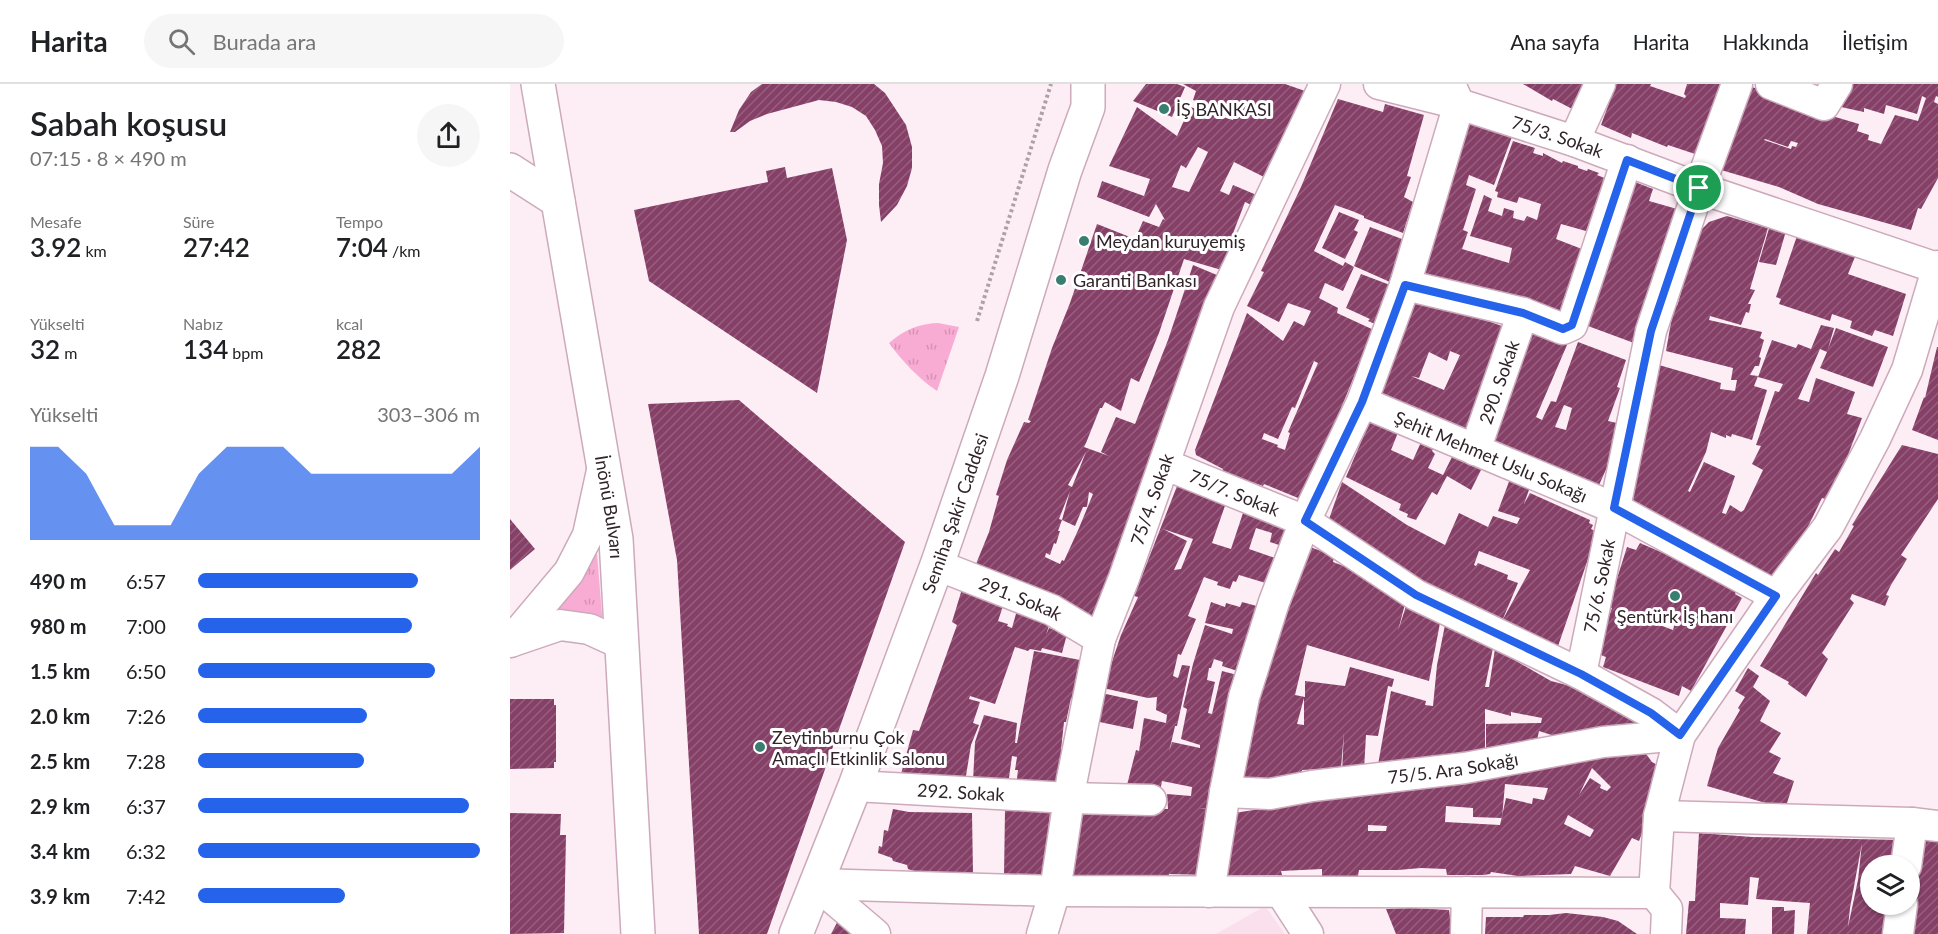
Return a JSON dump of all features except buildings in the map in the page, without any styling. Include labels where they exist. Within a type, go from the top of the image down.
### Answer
[{"type":"main road","name":"İnönü Bulvarı","points":[[538,84],[616,539],[638,934]]},
{"type":"main road","name":"Semiha Şakir Caddesi","points":[[796,934],[855,786],[937,565],[1002,376],[1065,170],[1088,107],[1088,84]]},
{"type":"main road","points":[[510,170],[558,201]]},
{"type":"street","name":"75/4. Sokak","points":[[1042,934],[1055,891],[1069,798],[1100,639],[1219,307],[1325,84]]},
{"type":"street","name":"75/3. Sokak","points":[[1379,84],[1458,91],[1574,141],[1699,188],[1938,267]]},
{"type":"street","points":[[1574,141],[1600,84]]},
{"type":"street","name":"75/6. Sokak","points":[[1581,674],[1651,331],[1737,84]]},
{"type":"street","points":[[1771,84],[1824,105],[1838,84]]},
{"type":"street","points":[[1209,892],[1225,792],[1244,697],[1274,602],[1305,521],[1362,402],[1405,285],[1458,91]]},
{"type":"street","points":[[1405,285],[1523,313],[1563,329],[1572,325],[1627,160]]},
{"type":"street","points":[[1666,934],[1667,909],[1654,893],[1659,816],[1680,735],[1776,596],[1828,527],[1875,439],[1907,370],[1938,267]]},
{"type":"street","name":"290. Sokak","points":[[1475,450],[1523,313]]},
{"type":"street","name":"Şehit Mehmet Uslu Sokağı","points":[[1362,402],[1614,508],[1776,596]]},
{"type":"street","points":[[510,642],[570,572],[588,535],[603,463]]},
{"type":"street","name":"75/7. Sokak","points":[[1164,464],[1305,521],[1416,595],[1581,674],[1651,713],[1680,735]]},
{"type":"street","name":"291. Sokak","points":[[937,565],[1052,610],[1100,639]]},
{"type":"street","points":[[510,642],[560,625],[589,629],[622,644]]},
{"type":"street","name":"75/5. Ara Sokağı","points":[[1225,792],[1270,794],[1312,786],[1465,768],[1603,742],[1680,735]]},
{"type":"street","name":"292. Sokak","points":[[855,786],[1069,798],[1151,800]]},
{"type":"street","points":[[1659,816],[1925,825],[1911,855]]},
{"type":"street","points":[[816,884],[1055,891],[1654,893]]},
{"type":"street","points":[[816,884],[875,934]]},
{"type":"street","points":[[1281,892],[1308,934]]},
{"type":"street","points":[[1466,934],[1467,892]]},
{"type":"street","points":[[1898,934],[1901,915]]},
{"type":"path","points":[[977,321],[1051,84]]},
{"type":"shaded area","points":[[1265,906],[1285,934],[1216,934]]},
{"type":"green space","points":[[938,323],[959,327],[937,391],[911,369],[889,343],[912,328]]},
{"type":"green space","points":[[596,541],[603,627],[549,620]]},
{"type":"place","name":"İŞ BANKASI","points":[[1164,109]]},
{"type":"place","name":"Meydan kuruyemiş","points":[[1084,241]]},
{"type":"place","name":"Garanti Bankası","points":[[1061,280]]},
{"type":"place","name":"Şentürk İş hanı","points":[[1675,596]]},
{"type":"place","name":"Zeytinburnu Çok Amaçlı Etkinlik Salonu","points":[[760,747]]},
{"type":"route","points":[[1627,160],[1699,188],[1651,331],[1614,508],[1776,596],[1680,735],[1651,713],[1581,674],[1416,595],[1305,521],[1362,402],[1405,285],[1523,313],[1563,329],[1572,325],[1576,315],[1627,160]]}]
